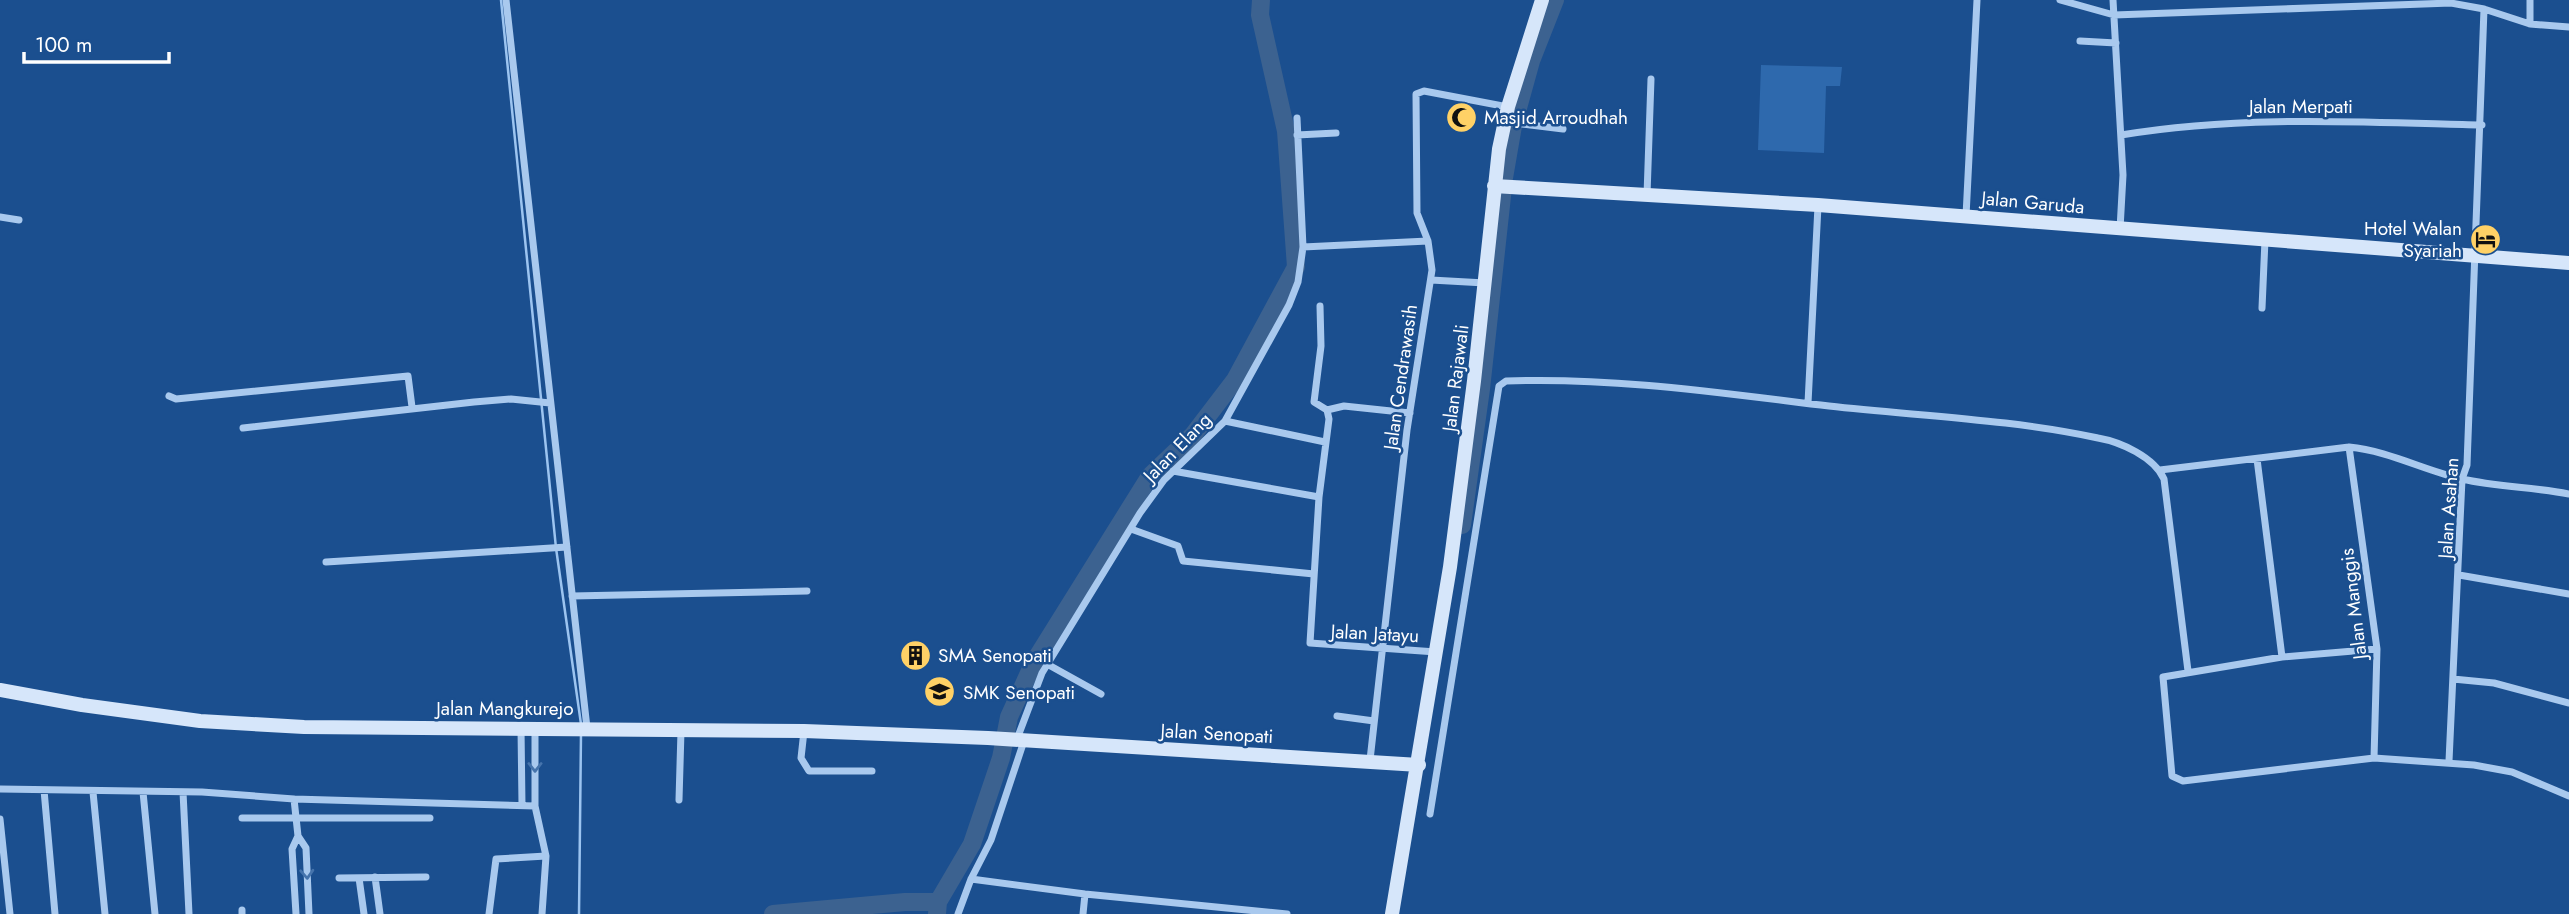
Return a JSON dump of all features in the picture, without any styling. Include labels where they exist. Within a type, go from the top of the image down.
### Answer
[{"type":"street","points":[[506,0],[544,402],[561,548],[572,596],[580,728]]},
{"type":"street","name":"Jalan Rajawali","points":[[1392,914],[1437,652],[1485,283],[1504,187],[1508,117],[1542,0]]},
{"type":"street","points":[[1966,216],[1977,0]]},
{"type":"street","points":[[2060,0],[2114,15],[2442,3],[2484,9],[2530,24],[2569,27]]},
{"type":"street","points":[[2113,0],[2120,135],[2120,229]]},
{"type":"street","points":[[2530,0],[2530,24]]},
{"type":"street","name":"Jalan Asahan","points":[[2449,761],[2462,479],[2467,465],[2473,256],[2482,125],[2484,9]]},
{"type":"street","points":[[2080,41],[2116,43]]},
{"type":"street","points":[[1647,195],[1651,79]]},
{"type":"street","name":"Jalan Cendrawasih","points":[[1370,760],[1410,413],[1431,279],[1428,241],[1417,213],[1416,94],[1424,91],[1508,117]]},
{"type":"street","points":[[1508,117],[1524,125],[1563,129]]},
{"type":"street","name":"Jalan Elang","points":[[958,914],[990,840],[1018,740],[1047,664],[1155,490],[1225,421],[1289,305],[1298,282],[1303,247],[1297,118]]},
{"type":"street","name":"Jalan Merpati","points":[[2120,135],[2188,125],[2254,121],[2482,125]]},
{"type":"street","points":[[1297,135],[1336,133]]},
{"type":"street","name":"Jalan Garuda","points":[[1504,187],[1818,205],[2569,263]]},
{"type":"street","points":[[1808,403],[1818,205]]},
{"type":"street","points":[[0,217],[19,220]]},
{"type":"street","points":[[2262,308],[2265,240]]},
{"type":"street","points":[[1303,247],[1428,241]]},
{"type":"street","points":[[1431,279],[1485,283]]},
{"type":"street","points":[[1320,306],[1321,346],[1314,402],[1327,410],[1344,407],[1410,413]]},
{"type":"street","points":[[169,396],[176,399],[408,376],[412,407]]},
{"type":"street","points":[[1430,814],[1501,382],[1552,379],[1638,384],[2041,428],[2099,438],[2129,449],[2160,470],[2166,487],[2188,671]]},
{"type":"street","points":[[243,428],[412,407],[506,399],[544,402]]},
{"type":"street","points":[[1131,529],[1178,546],[1183,561],[1314,574],[1329,419],[1327,410]]},
{"type":"street","points":[[1225,421],[1325,442]]},
{"type":"street","points":[[2160,470],[2348,447],[2375,450],[2462,479],[2535,487],[2569,494]]},
{"type":"street","name":"Jalan Manggis","points":[[2348,447],[2377,649],[2374,758]]},
{"type":"street","points":[[2257,459],[2282,657]]},
{"type":"street","points":[[1173,471],[1320,497]]},
{"type":"street","points":[[326,562],[561,548]]},
{"type":"street","name":"Jalan Jatayu","points":[[1314,574],[1309,627],[1312,645],[1437,652]]},
{"type":"street","points":[[2459,575],[2569,594]]},
{"type":"street","points":[[572,596],[807,591]]},
{"type":"street","points":[[2377,649],[2282,657],[2168,674],[2161,682],[2172,775],[2176,780],[2374,758],[2449,761],[2512,772],[2569,796]]},
{"type":"street","points":[[1047,664],[1101,694]]},
{"type":"street","points":[[2453,679],[2494,683],[2569,702]]},
{"type":"street","name":"Jalan Mangkurejo","points":[[0,690],[82,705],[200,721],[280,726],[804,731],[1018,740]]},
{"type":"street","points":[[1337,716],[1374,721]]},
{"type":"street","points":[[522,805],[528,728]]},
{"type":"street","points":[[528,728],[535,806],[546,856],[542,914]]},
{"type":"street","points":[[679,800],[681,730]]},
{"type":"street","points":[[804,731],[802,758],[809,771],[872,771]]},
{"type":"street","name":"Jalan Senopati","points":[[1018,740],[1419,765]]},
{"type":"street","points":[[0,789],[183,792],[294,799],[535,806]]},
{"type":"street","points":[[44,790],[55,914]]},
{"type":"street","points":[[93,792],[105,914]]},
{"type":"street","points":[[143,792],[155,914]]},
{"type":"street","points":[[183,792],[189,914]]},
{"type":"street","points":[[294,799],[298,836],[306,848],[309,914]]},
{"type":"street","points":[[242,818],[430,818]]},
{"type":"street","points":[[0,819],[10,914]]},
{"type":"street","points":[[296,914],[292,849],[298,836]]},
{"type":"street","points":[[489,914],[496,859],[546,856]]},
{"type":"street","points":[[375,877],[380,914]]},
{"type":"street","points":[[339,878],[426,877]]},
{"type":"street","points":[[359,878],[364,914]]},
{"type":"street","points":[[971,879],[1085,894],[1287,914]]},
{"type":"street","points":[[1083,914],[1085,894]]},
{"type":"shaded area","points":[[1761,65],[1842,67],[1840,86],[1826,86],[1824,153],[1758,150]]},
{"type":"waterway","points":[[501,0],[556,548],[581,724]]},
{"type":"waterway","points":[[937,914],[938,902],[972,844],[1001,758],[1009,717],[1034,662],[1150,476],[1193,435],[1235,380],[1296,267],[1286,131],[1260,15],[1261,0]]},
{"type":"waterway","points":[[1462,525],[1481,389],[1504,178],[1513,126],[1531,61],[1555,0]]},
{"type":"waterway","points":[[579,914],[581,734]]},
{"type":"waterway","points":[[773,914],[905,902],[938,902]]},
{"type":"place","name":"Masjid Arroudhah","points":[[1461,117]]},
{"type":"place","name":"Hotel Walan Syariah","points":[[2485,239]]},
{"type":"place","name":"SMA Senopati","points":[[915,655]]},
{"type":"place","name":"SMK Senopati","points":[[940,692]]}]
